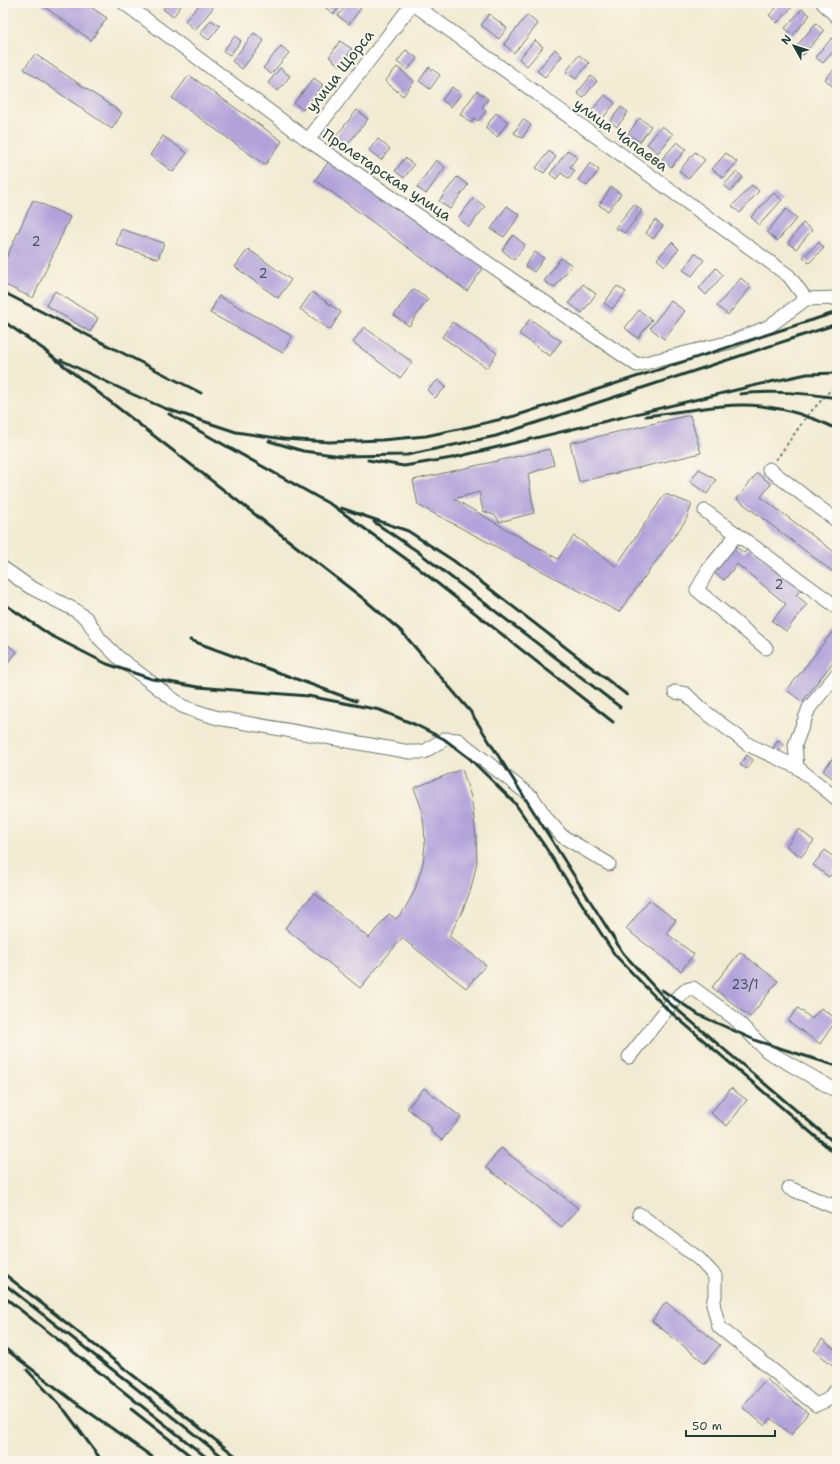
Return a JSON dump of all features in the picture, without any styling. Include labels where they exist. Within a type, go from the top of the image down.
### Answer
[{"type":"street","name":"Пролетарская улица","points":[[124,3],[308,140],[637,365],[731,342],[768,326],[806,299]]},
{"type":"street","name":"улица Щорса","points":[[308,140],[413,3]]},
{"type":"street","name":"улица Чапаева","points":[[413,3],[789,276],[806,299]]},
{"type":"street","points":[[823,3],[837,17]]},
{"type":"street","points":[[806,299],[837,298]]},
{"type":"street","points":[[769,469],[837,521]]},
{"type":"street","points":[[705,511],[837,607]]},
{"type":"street","points":[[737,534],[708,570],[697,590],[766,648]]},
{"type":"street","points":[[3,568],[30,587],[81,614],[87,619],[99,638],[118,658],[182,706],[218,718],[410,752],[424,752],[444,739],[458,740],[532,797],[547,819],[562,836],[609,864]]},
{"type":"street","points":[[797,767],[795,745],[809,708],[837,674]]},
{"type":"street","points":[[675,692],[686,694],[700,708],[749,745],[797,767],[837,799]]},
{"type":"street","points":[[629,1057],[675,999],[686,990],[693,988],[734,1018],[767,1051],[837,1091]]},
{"type":"street","points":[[789,1188],[832,1206],[837,1202]]},
{"type":"street","points":[[639,1214],[699,1259],[715,1276],[715,1296],[713,1304],[719,1327],[816,1405],[827,1400],[837,1389]]},
{"type":"path","points":[[769,469],[807,416],[837,383]]},
{"type":"building","points":[[39,3],[85,3],[107,18],[91,40]]},
{"type":"building","points":[[168,3],[183,3],[173,17],[163,9]]},
{"type":"building","points":[[201,3],[207,3],[213,8],[195,30],[185,21]]},
{"type":"building","points":[[319,3],[342,3],[334,14]]},
{"type":"building","points":[[348,3],[355,3],[361,8],[349,24],[338,16]]},
{"type":"building","points":[[781,3],[796,3],[777,23],[769,15]]},
{"type":"building","points":[[802,9],[810,15],[793,35],[785,28]]},
{"type":"building","points":[[489,14],[507,28],[499,39],[481,25]]},
{"type":"building","points":[[527,15],[538,24],[514,53],[504,44]]},
{"type":"building","points":[[211,20],[220,26],[209,40],[200,34]]},
{"type":"building","points":[[816,23],[824,31],[803,55],[795,48]]},
{"type":"building","points":[[254,33],[264,41],[242,69],[232,61]]},
{"type":"building","points":[[235,36],[241,41],[230,55],[223,51]]},
{"type":"building","points":[[832,38],[837,43],[837,47],[823,63],[815,57]]},
{"type":"building","points":[[535,40],[543,47],[527,66],[519,59]]},
{"type":"building","points":[[340,41],[352,49],[340,66],[329,57]]},
{"type":"building","points":[[281,46],[289,53],[271,74],[263,68]]},
{"type":"building","points":[[555,49],[562,56],[545,77],[537,71]]},
{"type":"building","points":[[406,50],[417,58],[408,70],[397,62]]},
{"type":"building","points":[[35,54],[122,113],[112,129],[24,69]]},
{"type":"building","points":[[579,55],[589,63],[576,79],[566,72]]},
{"type":"building","points":[[837,66],[837,80],[832,86],[825,79]]},
{"type":"building","points":[[397,67],[414,81],[403,96],[385,81]]},
{"type":"building","points":[[429,67],[440,75],[430,89],[419,81]]},
{"type":"building","points":[[280,68],[290,76],[278,91],[268,83]]},
{"type":"building","points":[[189,75],[282,141],[265,165],[172,98]]},
{"type":"building","points":[[591,76],[597,81],[583,98],[577,93]]},
{"type":"building","points":[[314,78],[323,85],[303,110],[294,103]]},
{"type":"building","points":[[452,87],[461,94],[451,107],[442,100]]},
{"type":"building","points":[[477,91],[488,99],[482,107],[486,111],[478,121],[474,118],[471,123],[460,114]]},
{"type":"building","points":[[605,95],[615,103],[602,119],[592,110]]},
{"type":"building","points":[[621,107],[628,112],[617,127],[610,121]]},
{"type":"building","points":[[357,110],[368,119],[347,145],[336,136]]},
{"type":"building","points":[[496,113],[508,122],[497,137],[485,128]]},
{"type":"building","points":[[639,118],[651,126],[640,142],[628,134]]},
{"type":"building","points":[[523,119],[531,125],[522,138],[514,133]]},
{"type":"building","points":[[662,126],[673,134],[658,153],[647,144]]},
{"type":"building","points":[[163,136],[187,153],[173,172],[150,155]]},
{"type":"building","points":[[378,139],[390,149],[381,160],[369,150]]},
{"type":"building","points":[[677,142],[686,149],[671,167],[662,159]]},
{"type":"building","points":[[568,150],[577,157],[570,167],[575,171],[569,179],[561,173],[556,179],[550,174]]},
{"type":"building","points":[[549,151],[556,157],[544,173],[536,168]]},
{"type":"building","points":[[695,152],[705,160],[688,179],[679,171]]},
{"type":"building","points":[[726,153],[737,162],[723,178],[712,169]]},
{"type":"building","points":[[332,157],[484,267],[467,291],[315,180]]},
{"type":"building","points":[[405,158],[414,165],[404,178],[395,171]]},
{"type":"building","points":[[436,160],[445,167],[426,194],[417,187]]},
{"type":"building","points":[[590,163],[599,170],[587,186],[578,180]]},
{"type":"building","points":[[736,172],[743,177],[731,191],[724,185]]},
{"type":"building","points":[[457,177],[468,185],[450,209],[439,201]]},
{"type":"building","points":[[752,185],[759,191],[740,213],[732,206]]},
{"type":"building","points":[[611,187],[621,194],[608,211],[599,205]]},
{"type":"building","points":[[774,193],[782,200],[759,225],[751,217]]},
{"type":"building","points":[[474,198],[485,207],[469,227],[458,218]]},
{"type":"building","points":[[33,200],[70,217],[33,298],[3,284],[3,265]]},
{"type":"building","points":[[634,204],[642,211],[625,233],[615,228]]},
{"type":"building","points":[[507,206],[520,215],[504,237],[491,229]]},
{"type":"building","points":[[786,209],[797,218],[777,241],[767,232]]},
{"type":"building","points":[[655,220],[663,226],[653,239],[646,233]]},
{"type":"building","points":[[803,223],[812,230],[796,249],[788,243]]},
{"type":"building","points":[[121,229],[164,243],[158,259],[116,245]]},
{"type":"building","points":[[513,235],[525,245],[514,260],[502,250]]},
{"type":"building","points":[[672,242],[679,249],[665,266],[657,259]]},
{"type":"building","points":[[819,242],[824,248],[809,263],[803,257]]},
{"type":"building","points":[[248,249],[291,280],[278,298],[235,267]]},
{"type":"building","points":[[535,252],[544,258],[534,272],[525,266]]},
{"type":"building","points":[[695,253],[704,260],[692,276],[683,270]]},
{"type":"building","points":[[561,258],[572,265],[554,288],[544,281]]},
{"type":"building","points":[[716,268],[723,275],[706,295],[699,288]]},
{"type":"building","points":[[741,278],[751,287],[728,315],[717,306]]},
{"type":"building","points":[[583,284],[596,294],[582,313],[569,303]]},
{"type":"building","points":[[617,286],[626,292],[612,309],[604,303]]},
{"type":"building","points":[[413,289],[428,299],[409,326],[394,315]]},
{"type":"building","points":[[55,291],[98,318],[90,332],[46,305]]},
{"type":"building","points":[[312,292],[341,312],[330,330],[300,309]]},
{"type":"building","points":[[219,296],[292,336],[283,353],[210,313]]},
{"type":"building","points":[[671,301],[685,311],[664,339],[650,328]]},
{"type":"building","points":[[639,310],[652,320],[638,338],[625,328]]},
{"type":"building","points":[[530,319],[561,341],[550,356],[519,334]]},
{"type":"building","points":[[452,322],[497,353],[487,368],[442,337]]},
{"type":"building","points":[[364,327],[412,362],[400,378],[353,342]]},
{"type":"building","points":[[438,380],[446,387],[435,398],[427,390]]},
{"type":"building","points":[[690,415],[701,453],[579,482],[570,443]]},
{"type":"building","points":[[550,449],[554,465],[528,474],[534,513],[499,522],[496,516],[483,511],[479,492],[454,499],[558,559],[574,536],[616,566],[665,494],[692,504],[686,520],[619,612],[418,505],[413,480]]},
{"type":"building","points":[[699,469],[716,480],[707,494],[690,482]]},
{"type":"building","points":[[757,473],[771,484],[761,497],[837,554],[837,575],[737,499]]},
{"type":"building","points":[[734,545],[744,553],[749,547],[802,589],[796,595],[807,604],[786,631],[772,621],[786,604],[737,564],[724,580],[713,572]]},
{"type":"building","points":[[837,626],[837,657],[802,702],[787,690]]},
{"type":"building","points":[[3,641],[17,652],[3,669]]},
{"type":"building","points":[[778,740],[784,745],[779,752],[773,748]]},
{"type":"building","points":[[837,752],[837,781],[823,771]]},
{"type":"building","points":[[747,755],[753,760],[747,769],[740,765]]},
{"type":"building","points":[[462,769],[471,797],[476,837],[477,862],[471,889],[462,912],[449,936],[486,965],[466,988],[402,938],[360,988],[285,928],[314,893],[369,938],[389,914],[396,919],[404,910],[415,890],[423,863],[425,845],[424,826],[421,807],[414,788]]},
{"type":"building","points":[[799,829],[814,841],[801,857],[786,846]]},
{"type":"building","points":[[825,850],[837,860],[837,867],[829,877],[813,865]]},
{"type":"building","points":[[649,900],[676,920],[666,933],[694,954],[681,971],[626,929]]},
{"type":"building","points":[[740,952],[778,981],[750,1017],[712,987]]},
{"type":"building","points":[[798,1008],[812,1019],[821,1008],[837,1019],[820,1044],[788,1021]]},
{"type":"building","points":[[424,1088],[461,1117],[442,1140],[430,1131],[432,1128],[407,1108]]},
{"type":"building","points":[[731,1088],[747,1100],[727,1126],[711,1113]]},
{"type":"building","points":[[501,1148],[578,1208],[562,1227],[486,1167]]},
{"type":"building","points":[[666,1302],[720,1345],[705,1363],[652,1321]]},
{"type":"building","points":[[822,1339],[837,1351],[837,1364],[835,1367],[814,1350]]},
{"type":"building","points":[[766,1379],[808,1413],[791,1435],[771,1418],[765,1426],[742,1407]]},
{"type":"railway","points":[[3,292],[201,393]]},
{"type":"railway","points":[[61,360],[164,408],[236,432],[284,439],[329,442],[382,440],[426,436],[515,416],[837,312]]},
{"type":"railway","points":[[3,321],[49,353]]},
{"type":"railway","points":[[269,441],[303,451],[342,456],[407,455],[496,436],[837,324]]},
{"type":"railway","points":[[45,351],[365,600],[401,631],[470,711],[623,953],[667,1001],[837,1145]]},
{"type":"railway","points":[[368,460],[404,466],[452,458],[761,384],[807,374],[837,373]]},
{"type":"railway","points":[[740,394],[763,392],[788,393],[837,398]]},
{"type":"railway","points":[[646,416],[718,406],[747,405],[781,409],[800,414],[837,429]]},
{"type":"railway","points":[[169,414],[335,507],[413,564],[613,722]]},
{"type":"railway","points":[[341,508],[408,531],[454,561],[627,695]]},
{"type":"railway","points":[[374,522],[417,551],[620,707]]},
{"type":"railway","points":[[3,603],[50,635],[107,664],[152,679],[198,687],[308,696],[380,710],[444,739],[469,758],[514,802],[544,845],[615,955],[667,1009],[837,1155]]},
{"type":"railway","points":[[190,640],[356,701]]},
{"type":"railway","points":[[662,990],[699,1015],[757,1041],[837,1066]]},
{"type":"railway","points":[[3,1273],[242,1461]]},
{"type":"railway","points":[[3,1283],[228,1461]]},
{"type":"railway","points":[[3,1296],[211,1461]]},
{"type":"railway","points":[[3,1347],[76,1403],[158,1461]]},
{"type":"railway","points":[[27,1370],[66,1412],[102,1461]]},
{"type":"railway","points":[[131,1409],[197,1461]]}]
